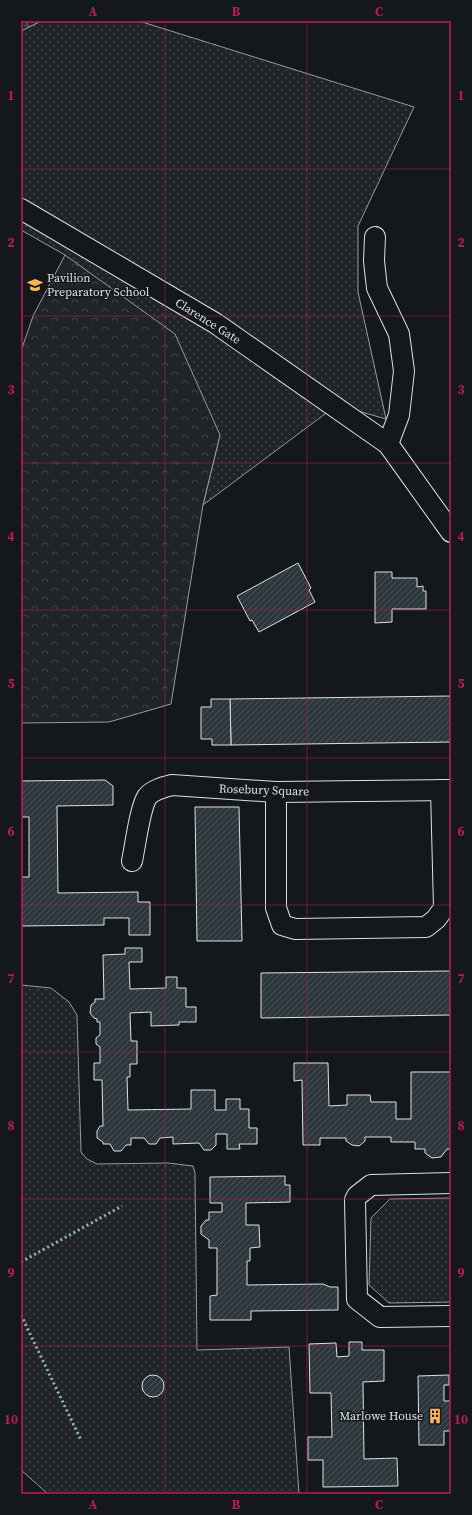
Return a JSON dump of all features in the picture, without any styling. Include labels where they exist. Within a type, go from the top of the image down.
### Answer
[{"type":"street","name":"Clarence Gate","points":[[21,209],[215,323],[388,444],[451,532]]},
{"type":"street","points":[[375,238],[374,261],[377,288],[398,334],[404,371],[400,415],[388,444]]},
{"type":"street","name":"Rosebury Square","points":[[132,861],[143,808],[147,797],[159,789],[172,785],[276,792],[446,790]]},
{"type":"street","points":[[276,792],[276,908],[282,925],[295,929],[426,927],[436,919],[444,908],[446,790]]},
{"type":"street","points":[[451,1183],[371,1184],[357,1196],[355,1200],[357,1299],[380,1317],[451,1316]]},
{"type":"green space","points":[[21,21],[41,21],[21,31]]},
{"type":"green space","points":[[41,21],[139,21],[414,107],[358,226],[358,292],[386,419],[337,405],[203,505],[220,435],[65,255],[21,230],[21,31]]},
{"type":"green space","points":[[65,255],[175,334],[220,435],[203,505],[171,704],[109,722],[21,723],[21,351],[33,316]]},
{"type":"green space","points":[[21,985],[51,988],[69,1002],[77,1015],[81,1152],[87,1159],[97,1164],[168,1163],[193,1166],[195,1173],[197,1350],[289,1347],[299,1494],[48,1494],[21,1470]]},
{"type":"green space","points":[[451,1198],[451,1302],[389,1303],[369,1285],[371,1218],[390,1199]]},
{"type":"building","points":[[298,563],[311,588],[309,590],[315,602],[259,632],[252,620],[250,621],[237,596]]},
{"type":"building","points":[[375,572],[392,572],[392,578],[417,578],[417,587],[423,586],[423,591],[426,591],[426,609],[392,609],[392,622],[375,623]]},
{"type":"building","points":[[451,696],[451,742],[231,745],[230,699]]},
{"type":"building","points":[[211,699],[230,699],[231,745],[212,745],[212,739],[201,739],[201,707],[211,707]]},
{"type":"building","points":[[105,780],[113,786],[113,805],[57,806],[58,893],[138,892],[138,902],[150,902],[150,935],[129,935],[129,918],[104,918],[104,925],[21,926],[21,877],[29,877],[29,817],[21,817],[21,781]]},
{"type":"building","points":[[195,807],[239,807],[242,941],[197,941]]},
{"type":"building","points":[[125,948],[142,948],[142,962],[129,962],[130,989],[166,988],[166,977],[177,977],[177,988],[186,988],[186,1007],[196,1007],[196,1022],[179,1022],[179,1025],[151,1026],[151,1012],[130,1013],[131,1041],[137,1041],[137,1064],[130,1064],[130,1077],[127,1077],[128,1110],[191,1109],[191,1090],[215,1090],[215,1110],[226,1110],[226,1099],[240,1099],[240,1109],[249,1109],[249,1128],[257,1128],[257,1144],[239,1144],[240,1149],[227,1149],[227,1134],[216,1134],[216,1145],[211,1150],[204,1150],[199,1143],[173,1144],[173,1137],[160,1138],[156,1144],[149,1144],[144,1138],[131,1138],[131,1145],[126,1145],[121,1151],[114,1151],[110,1144],[103,1144],[103,1142],[97,1138],[97,1131],[100,1126],[103,1126],[102,1080],[94,1080],[94,1063],[100,1063],[100,1047],[96,1044],[96,1038],[100,1035],[100,1022],[97,1022],[97,1019],[90,1013],[91,1005],[95,1002],[95,999],[104,999],[103,955],[125,954]]},
{"type":"building","points":[[451,971],[451,1015],[261,1018],[261,973]]},
{"type":"building","points":[[294,1063],[328,1063],[329,1106],[347,1105],[347,1095],[370,1095],[371,1102],[396,1102],[396,1119],[411,1119],[411,1072],[451,1072],[451,1149],[447,1149],[441,1157],[432,1158],[425,1153],[425,1149],[415,1149],[415,1142],[391,1142],[391,1137],[365,1137],[365,1141],[359,1146],[352,1145],[346,1141],[346,1138],[320,1138],[320,1145],[303,1145],[302,1080],[294,1081]]},
{"type":"building","points":[[285,1176],[285,1185],[290,1185],[290,1202],[246,1203],[246,1225],[259,1225],[260,1247],[250,1248],[250,1261],[247,1261],[247,1285],[323,1284],[330,1287],[338,1287],[338,1310],[251,1311],[251,1320],[210,1320],[210,1296],[217,1295],[217,1248],[209,1248],[209,1240],[201,1234],[201,1226],[206,1220],[209,1220],[209,1212],[222,1212],[222,1203],[210,1203],[210,1177]]},
{"type":"building","points":[[349,1342],[362,1342],[362,1350],[384,1350],[384,1381],[363,1382],[364,1459],[397,1458],[398,1486],[323,1487],[323,1460],[308,1460],[308,1437],[332,1437],[331,1393],[310,1393],[309,1344],[336,1343],[337,1357],[349,1356]]},
{"type":"building","points":[[153,1375],[157,1376],[163,1382],[163,1390],[157,1396],[153,1397],[149,1396],[143,1390],[142,1386],[143,1382],[149,1376]]},
{"type":"building","name":"Marlowe House","points":[[449,1375],[449,1385],[444,1385],[444,1401],[451,1401],[451,1431],[444,1431],[444,1445],[419,1445],[418,1376]]},
{"type":"hedge","points":[[21,1262],[122,1206]]},
{"type":"hedge","points":[[21,1315],[81,1440]]},
{"type":"place","name":"Pavilion Preparatory School","points":[[35,285]]},
{"type":"place","name":"Marlowe House","points":[[435,1416]]}]
